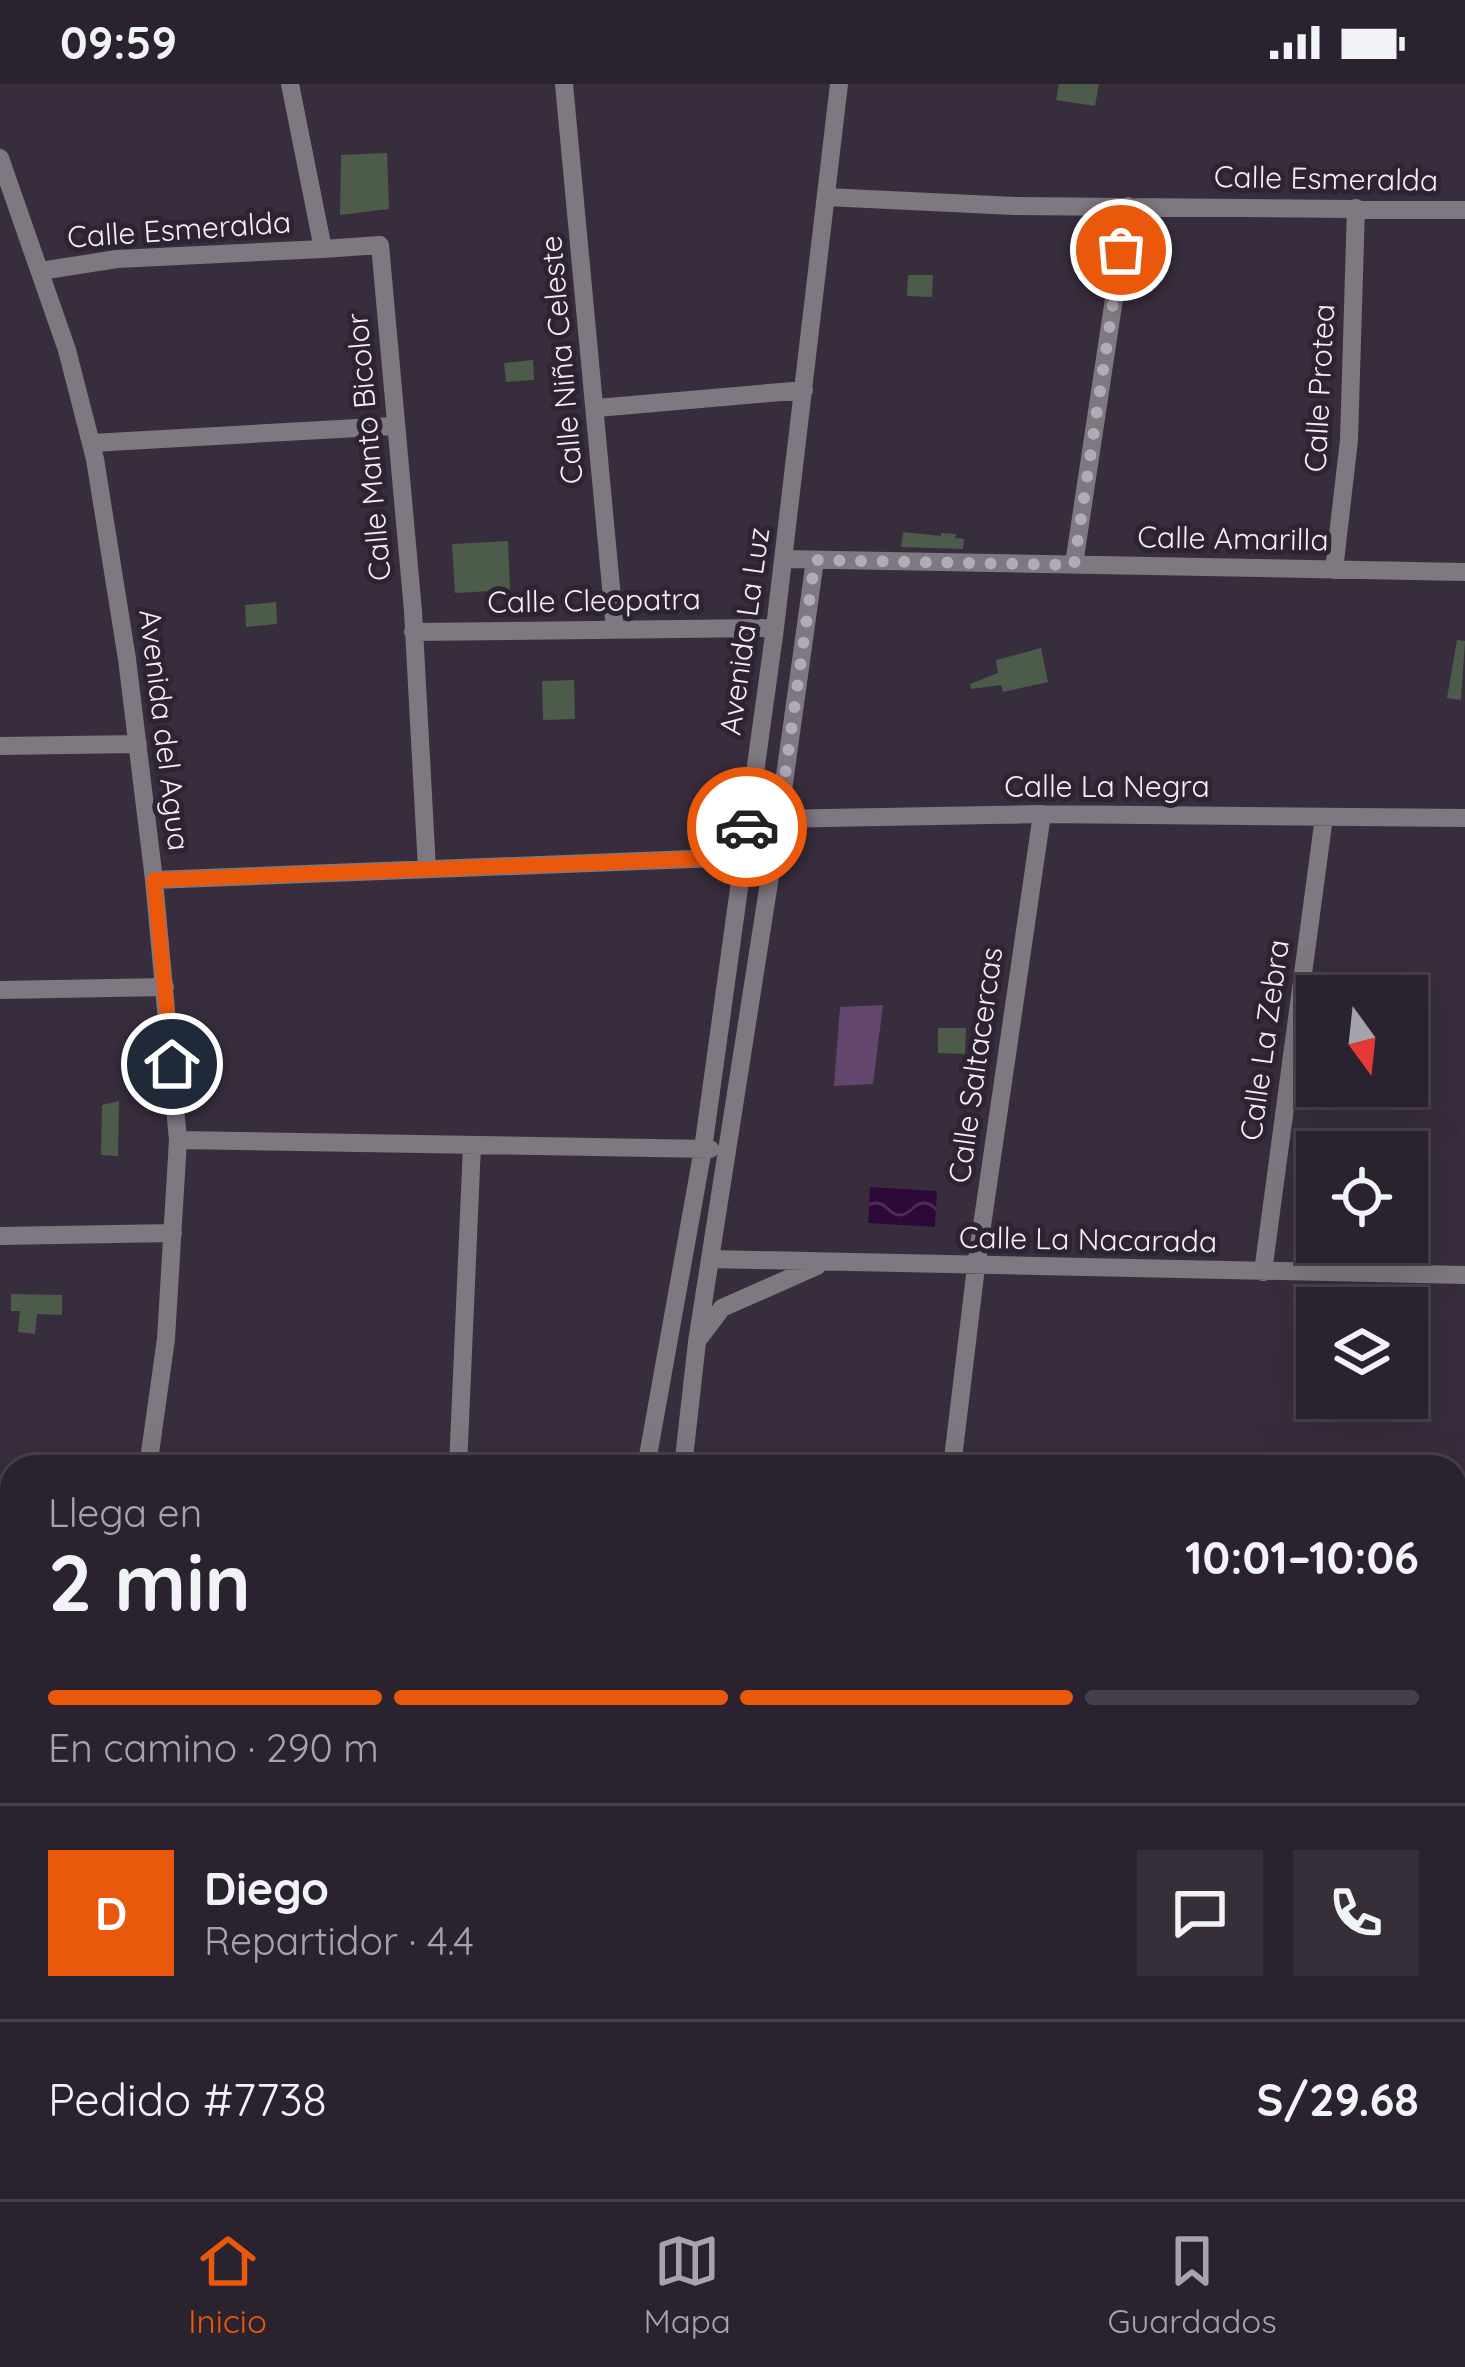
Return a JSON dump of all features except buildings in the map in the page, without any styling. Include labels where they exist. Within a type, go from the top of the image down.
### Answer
[{"type":"street","points":[[290,84],[323,249]]},
{"type":"street","name":"Calle Niña Celeste","points":[[563,84],[615,630]]},
{"type":"street","name":"Avenida La Luz","points":[[648,1455],[703,1149],[776,628],[839,84]]},
{"type":"street","name":"Avenida del Agua","points":[[0,158],[67,350],[92,443],[106,514],[154,880],[178,1140],[166,1339],[150,1455]]},
{"type":"street","name":"Calle Esmeralda","points":[[826,197],[1014,206],[1465,210]]},
{"type":"street","points":[[1074,565],[1128,206]]},
{"type":"street","name":"Calle Protea","points":[[1334,570],[1349,440],[1356,208]]},
{"type":"street","name":"Calle Manto Bicolor","points":[[323,249],[380,245],[413,632],[427,869]]},
{"type":"street","name":"Calle Esmeralda","points":[[40,271],[117,260],[323,249]]},
{"type":"street","points":[[597,408],[804,390]]},
{"type":"street","points":[[92,443],[393,426]]},
{"type":"street","name":"Calle Amarilla","points":[[784,559],[1465,572]]},
{"type":"street","name":"Avenida La Luz","points":[[684,1455],[696,1349],[815,560]]},
{"type":"street","name":"Calle Cleopatra","points":[[413,632],[776,628]]},
{"type":"street","points":[[0,746],[138,744]]},
{"type":"street","name":"Calle La Negra","points":[[748,819],[1042,814],[1465,818]]},
{"type":"street","name":"Calle Saltacercas","points":[[953,1455],[1042,814]]},
{"type":"street","name":"Calle La Zebra","points":[[1263,1272],[1324,817]]},
{"type":"street","points":[[154,880],[743,857]]},
{"type":"street","points":[[0,990],[165,987]]},
{"type":"street","points":[[178,1140],[727,1150]]},
{"type":"street","points":[[459,1455],[472,1145]]},
{"type":"street","points":[[0,1236],[173,1233]]},
{"type":"street","name":"Calle La Nacarada","points":[[710,1259],[1465,1275]]},
{"type":"street","points":[[661,1384],[696,1349],[722,1308],[827,1262]]},
{"type":"shaded area","points":[[883,1005],[873,1084],[834,1086],[840,1007]]},
{"type":"water","points":[[870,1187],[937,1191],[935,1227],[868,1223]]},
{"type":"way so far","points":[[747,827],[748,819],[779,818],[815,560],[1074,565],[1121,250]]},
{"type":"route","points":[[172,1064],[154,880],[743,857],[747,827]]}]
